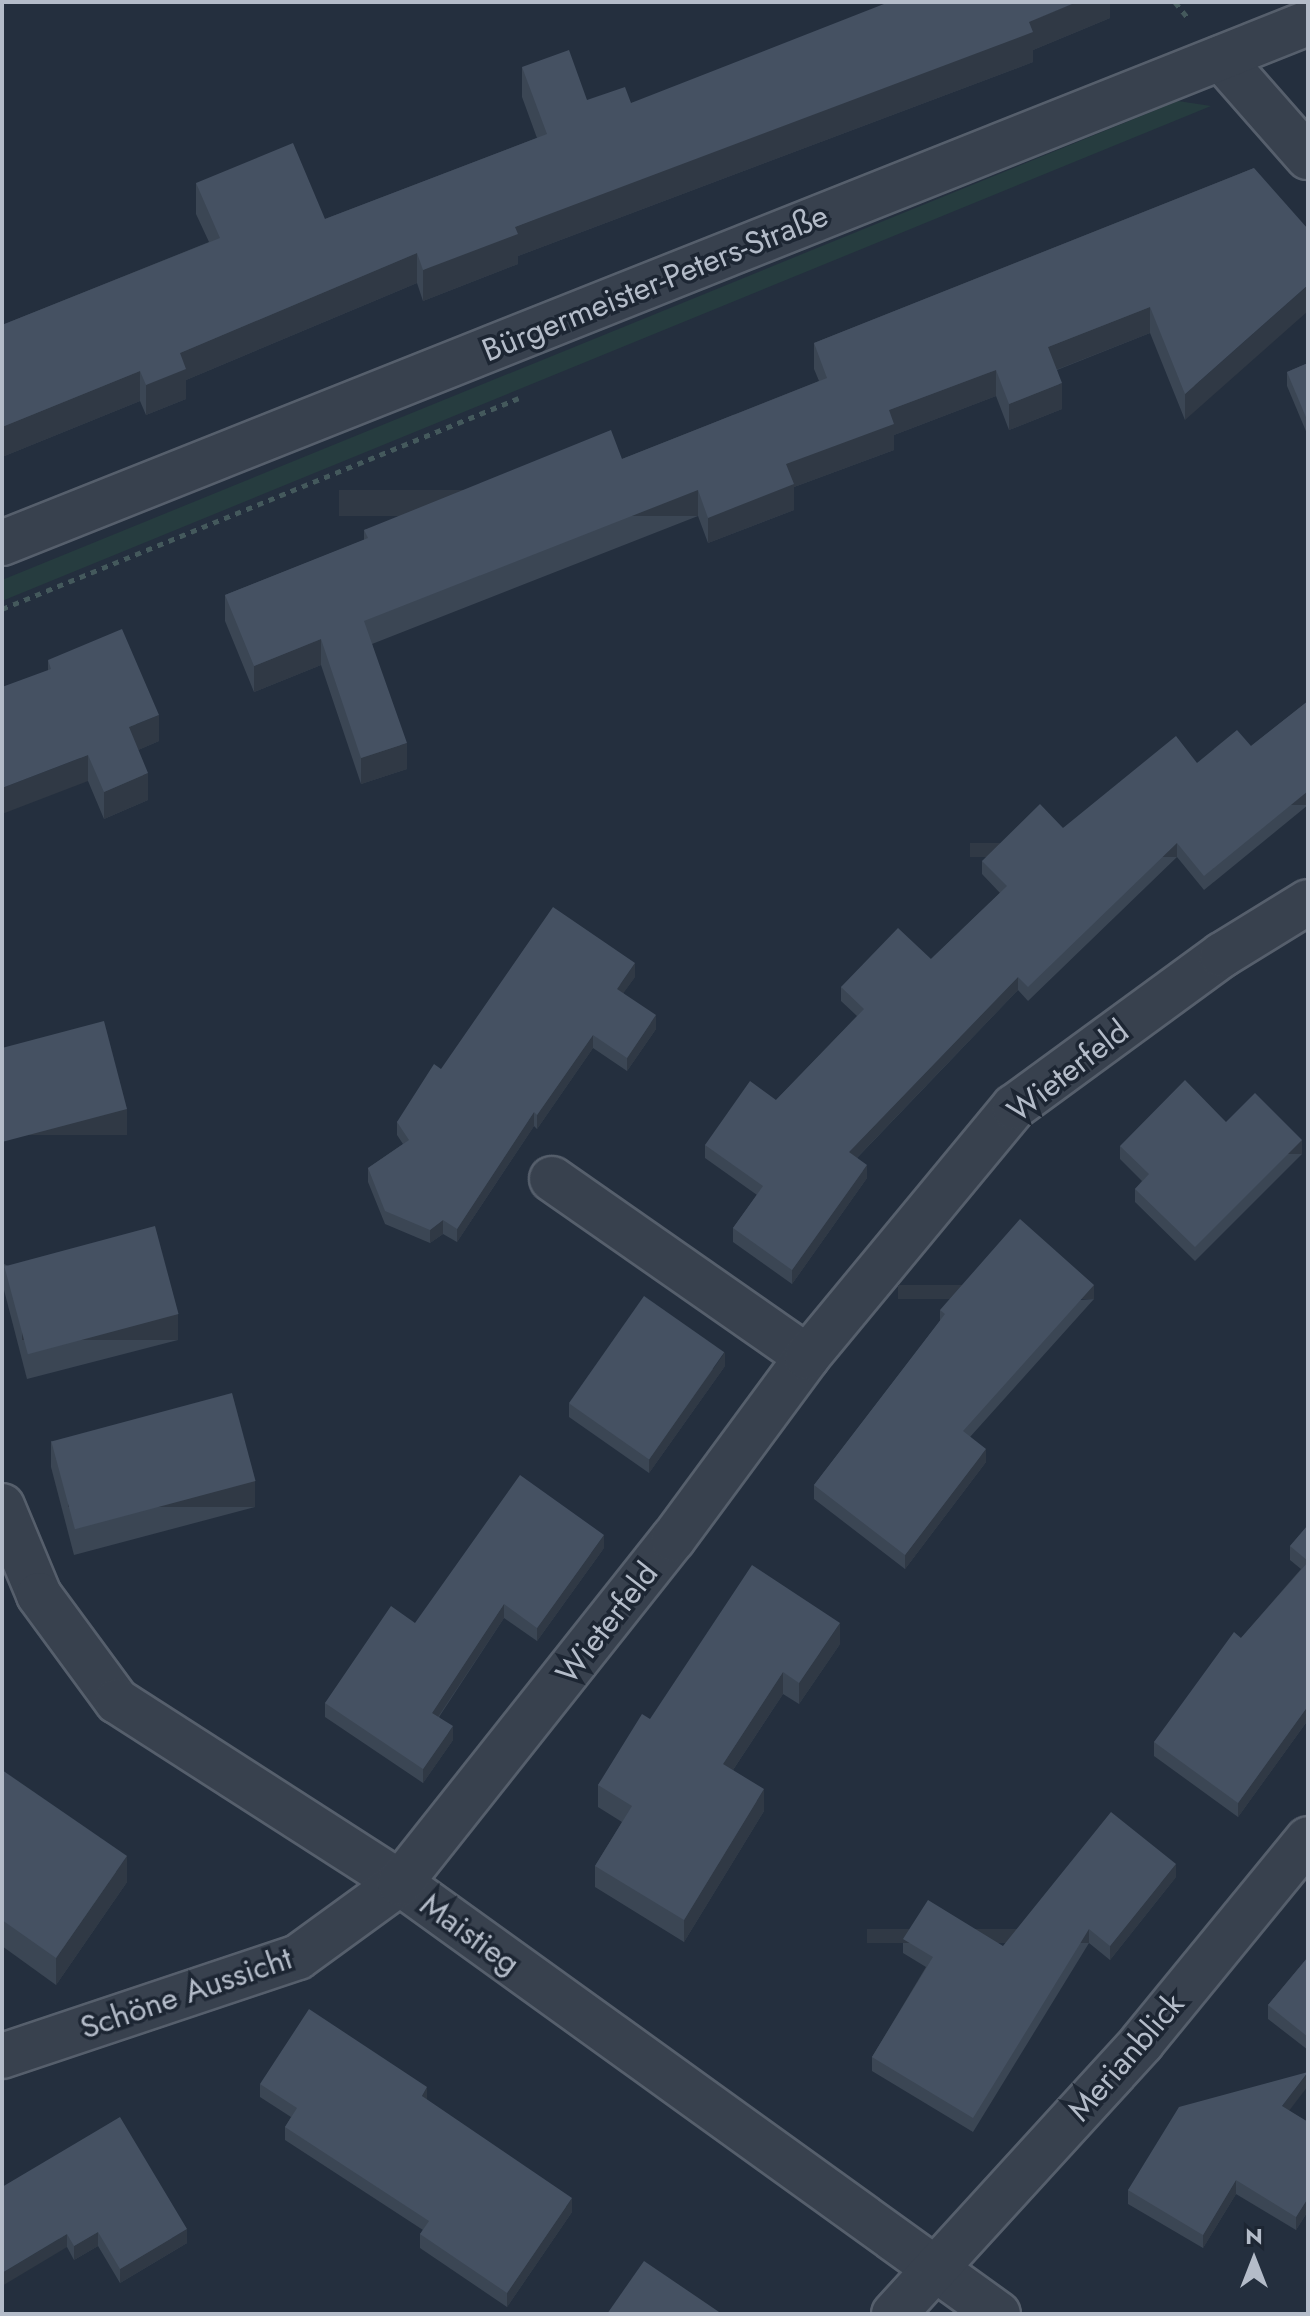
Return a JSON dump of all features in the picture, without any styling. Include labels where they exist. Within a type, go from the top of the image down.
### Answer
[{"type":"street","name":"Bürgermeister-Peters-Straße","points":[[2,543],[1308,23]]},
{"type":"street","points":[[1221,58],[1308,157]]},
{"type":"street","name":"Wieterfeld","points":[[400,1883],[673,1539],[807,1357],[1014,1107],[1222,955],[1308,902]]},
{"type":"street","points":[[552,1179],[807,1357]]},
{"type":"street","name":"Maistieg","points":[[2,1506],[39,1595],[117,1701],[400,1883],[998,2314]]},
{"type":"street","name":"Merianblick","points":[[894,2314],[1142,2042],[1308,1839]]},
{"type":"street","name":"Schöne Aussicht","points":[[2,2056],[298,1957],[400,1883]]},
{"type":"green space","points":[[1178,101],[1211,106],[2,601],[2,580]]},
{"type":"building","points":[[889,2],[1077,2],[1029,22],[1033,32],[515,227],[518,234],[423,270],[417,253],[180,353],[186,369],[146,385],[140,371],[2,427],[2,325],[220,238],[196,183],[293,143],[325,219],[547,134],[522,67],[569,50],[587,100],[625,87],[631,103]]},
{"type":"building","points":[[1254,168],[1308,229],[1308,285],[1185,394],[1150,307],[1048,347],[1062,383],[1009,404],[996,370],[889,410],[894,424],[786,464],[794,484],[708,518],[698,490],[364,621],[407,743],[361,758],[321,639],[254,666],[225,595],[368,538],[364,530],[611,430],[622,459],[827,378],[814,343]]},
{"type":"building","points":[[1308,363],[1308,422],[1287,372]]},
{"type":"building","points":[[122,629],[159,715],[129,727],[148,773],[104,792],[88,755],[2,788],[2,687],[51,669],[48,660]]},
{"type":"building","points":[[1308,701],[1308,791],[1204,876],[1177,843],[1028,987],[1018,977],[849,1152],[867,1165],[792,1270],[733,1228],[763,1186],[705,1145],[750,1081],[776,1100],[864,1009],[841,987],[898,928],[931,959],[1007,886],[982,861],[1040,804],[1063,828],[1176,736],[1197,763],[1237,730],[1251,746]]},
{"type":"building","points":[[553,907],[635,963],[617,989],[656,1015],[627,1058],[593,1035],[537,1115],[534,1112],[457,1229],[443,1220],[430,1230],[385,1211],[368,1168],[409,1140],[397,1122],[434,1064],[441,1069]]},
{"type":"building","points":[[104,1021],[127,1109],[2,1142],[2,1048]]},
{"type":"building","points":[[1185,1080],[1226,1122],[1255,1093],[1302,1140],[1195,1247],[1135,1189],[1149,1174],[1120,1146]]},
{"type":"building","points":[[1020,1219],[1094,1285],[963,1431],[986,1449],[905,1555],[814,1485],[945,1314],[940,1310]]},
{"type":"building","points":[[155,1226],[179,1314],[28,1354],[4,1266]]},
{"type":"building","points":[[644,1296],[724,1352],[649,1460],[569,1403]]},
{"type":"building","points":[[232,1393],[256,1481],[75,1529],[51,1441]]},
{"type":"building","points":[[520,1475],[604,1535],[537,1628],[504,1604],[432,1713],[453,1726],[423,1769],[325,1703],[391,1606],[415,1623]]},
{"type":"building","points":[[1308,1525],[1308,1561],[1290,1546]]},
{"type":"building","points":[[1308,1562],[1308,1706],[1238,1803],[1154,1742],[1234,1632],[1241,1638]]},
{"type":"building","points":[[752,1565],[840,1623],[799,1683],[783,1672],[723,1764],[764,1789],[684,1920],[595,1866],[632,1806],[598,1785],[642,1714],[650,1719]]},
{"type":"building","points":[[2,1770],[127,1856],[56,1958],[2,1920]]},
{"type":"building","points":[[1111,1812],[1176,1864],[1110,1946],[1089,1929],[973,2118],[872,2057],[933,1957],[903,1939],[928,1900],[1003,1946]]},
{"type":"building","points":[[1308,1957],[1308,2037],[1268,2005]]},
{"type":"building","points":[[309,2009],[427,2087],[422,2096],[572,2198],[507,2293],[420,2234],[429,2221],[285,2127],[297,2108],[260,2084]]},
{"type":"building","points":[[1308,2072],[1282,2106],[1308,2122],[1308,2198],[1296,2217],[1236,2180],[1203,2235],[1128,2190],[1179,2107]]},
{"type":"building","points":[[120,2117],[187,2229],[120,2269],[98,2232],[74,2246],[67,2234],[2,2273],[2,2187]]},
{"type":"building","points":[[644,2261],[722,2314],[607,2314]]}]
